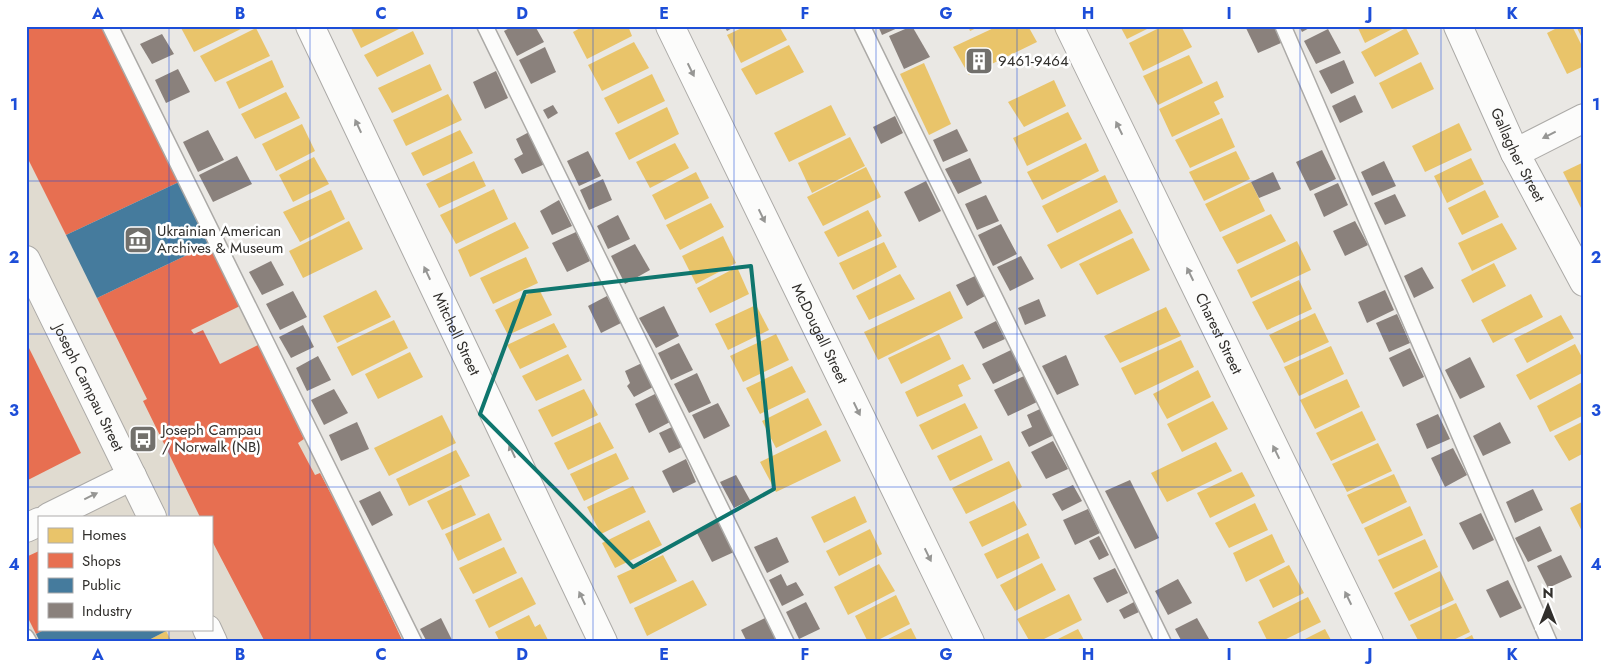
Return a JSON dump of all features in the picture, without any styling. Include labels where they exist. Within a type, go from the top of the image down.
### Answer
[{"type":"street","name":"Mitchell Street","points":[[310,26],[603,642]]},
{"type":"street","name":"McDougall Street","points":[[670,26],[970,642]]},
{"type":"street","name":"Charest Street","points":[[1069,26],[1369,642]]},
{"type":"street","name":"Gallagher Street","points":[[1458,26],[1515,153],[1584,282]]},
{"type":"street","points":[[1515,153],[1584,118]]},
{"type":"street","name":"Joseph Campau Street","points":[[26,260],[152,516]]},
{"type":"street","points":[[52,516],[132,476]]},
{"type":"street","points":[[26,528],[38,522]]},
{"type":"street","points":[[207,630],[213,642]]},
{"type":"lane","points":[[110,26],[414,642]]},
{"type":"lane","points":[[485,26],[786,642]]},
{"type":"lane","points":[[862,26],[1163,642]]},
{"type":"lane","points":[[1283,26],[1549,642]]},
{"type":"lane","points":[[26,637],[29,642]]},
{"type":"highlighted area","points":[[751,266],[774,489],[633,567],[480,414],[525,292]]},
{"type":"shaded area","points":[[26,26],[109,26],[423,642],[36,642],[26,619]]},
{"type":"building: Homes","points":[[180,26],[247,26],[194,52]]},
{"type":"building: Homes","points":[[350,26],[405,26],[361,48]]},
{"type":"building: Homes","points":[[584,26],[628,26],[632,36],[587,59],[573,32]]},
{"type":"building: Homes","points":[[746,26],[779,26],[787,40],[741,63],[727,35]]},
{"type":"building: Homes","points":[[968,26],[981,26],[970,31]]},
{"type":"building: Homes","name":"9461-9464","points":[[998,26],[1028,26],[1037,42],[969,75],[953,47]]},
{"type":"building: Homes","points":[[1120,26],[1153,26],[1127,39]]},
{"type":"building: Homes","points":[[1163,26],[1181,26],[1192,47],[1143,71],[1129,43]]},
{"type":"building: Homes","points":[[1357,26],[1398,26],[1365,43]]},
{"type":"building: Homes","points":[[1561,26],[1572,26],[1584,50],[1584,66],[1567,74],[1547,33]]},
{"type":"building: Homes","points":[[1576,26],[1584,26],[1584,42]]},
{"type":"building: Homes","points":[[256,28],[270,56],[215,82],[200,56]]},
{"type":"building: Homes","points":[[1406,28],[1419,54],[1375,77],[1361,52]]},
{"type":"building: Homes","points":[[413,31],[424,54],[377,77],[364,55]]},
{"type":"building: Homes","points":[[634,42],[649,68],[602,91],[588,65]]},
{"type":"building: Homes","points":[[789,45],[804,72],[756,95],[741,69]]},
{"type":"building: Homes","points":[[1189,55],[1203,83],[1158,105],[1143,76]]},
{"type":"building: Homes","points":[[272,60],[284,87],[239,109],[226,82]]},
{"type":"building: Homes","points":[[1421,62],[1434,89],[1392,109],[1379,83]]},
{"type":"building: Homes","points":[[924,63],[951,124],[929,135],[900,74]]},
{"type":"building: Homes","points":[[430,64],[442,90],[392,113],[378,88]]},
{"type":"building: Homes","points":[[652,74],[665,101],[618,124],[604,98]]},
{"type":"building: Homes","points":[[1054,80],[1066,106],[1024,127],[1008,102]]},
{"type":"building: Homes","points":[[1217,81],[1224,97],[1214,102],[1220,114],[1172,137],[1159,109]]},
{"type":"building: Homes","points":[[286,92],[300,118],[255,139],[241,114]]},
{"type":"building: Homes","points":[[448,94],[462,120],[406,146],[393,120]]},
{"type":"building: Homes","points":[[831,105],[846,135],[789,162],[774,133]]},
{"type":"building: Homes","points":[[667,107],[679,134],[629,160],[615,133]]},
{"type":"building: Homes","points":[[1068,112],[1082,139],[1027,166],[1013,138]]},
{"type":"building: Homes","points":[[1222,118],[1235,147],[1190,168],[1175,140]]},
{"type":"building: Homes","points":[[1459,123],[1472,150],[1425,172],[1412,146]]},
{"type":"building: Homes","points":[[302,124],[315,151],[276,171],[262,144]]},
{"type":"building: Homes","points":[[460,130],[473,153],[423,176],[411,153]]},
{"type":"building: Homes","points":[[850,137],[865,166],[812,193],[798,163]]},
{"type":"building: Homes","points":[[675,143],[689,168],[650,188],[636,162]]},
{"type":"building: Homes","points":[[1086,143],[1099,171],[1042,200],[1027,172]]},
{"type":"building: Homes","points":[[1236,151],[1250,179],[1204,201],[1189,172]]},
{"type":"building: Homes","points":[[314,157],[329,184],[293,202],[279,175]]},
{"type":"building: Homes","points":[[1471,158],[1484,184],[1447,203],[1434,176]]},
{"type":"building: Homes","points":[[474,161],[486,186],[439,208],[426,184]]},
{"type":"building: Homes","points":[[1584,162],[1584,214],[1563,172]]},
{"type":"building: Homes","points":[[866,167],[881,197],[823,226],[807,197]]},
{"type":"building: Homes","points":[[696,172],[709,198],[665,220],[652,195]]},
{"type":"building: Homes","points":[[1105,175],[1118,202],[1057,233],[1042,206]]},
{"type":"building: Homes","points":[[1251,182],[1265,211],[1220,232],[1205,204]]},
{"type":"building: Homes","points":[[494,189],[508,219],[456,244],[440,215]]},
{"type":"building: Homes","points":[[331,190],[345,219],[300,242],[283,212]]},
{"type":"building: Homes","points":[[1485,190],[1499,217],[1462,235],[1448,208]]},
{"type":"building: Homes","points":[[711,203],[724,227],[680,250],[666,225]]},
{"type":"building: Homes","points":[[1120,209],[1133,233],[1061,269],[1047,245]]},
{"type":"building: Homes","points":[[868,210],[882,236],[838,257],[824,232]]},
{"type":"building: Homes","points":[[1271,214],[1286,241],[1237,264],[1222,237]]},
{"type":"building: Homes","points":[[349,221],[363,249],[303,278],[289,251]]},
{"type":"building: Homes","points":[[515,222],[529,248],[470,277],[458,250]]},
{"type":"building: Homes","points":[[1502,223],[1517,249],[1472,271],[1458,243]]},
{"type":"building: Homes","points":[[723,236],[736,263],[696,284],[682,256]]},
{"type":"building: Homes","points":[[1133,238],[1150,270],[1097,295],[1079,264]]},
{"type":"building: Homes","points":[[1297,241],[1311,270],[1251,298],[1237,270]]},
{"type":"building: Homes","points":[[884,242],[897,267],[853,290],[839,263]]},
{"type":"building: Homes","points":[[526,257],[538,283],[493,304],[480,278]]},
{"type":"building: Homes","points":[[1494,263],[1506,286],[1473,303],[1461,280]]},
{"type":"building: Homes","points":[[737,267],[749,294],[710,313],[697,288]]},
{"type":"building: Homes","points":[[900,274],[915,299],[869,320],[856,296]]},
{"type":"building: Homes","points":[[1299,280],[1312,309],[1267,330],[1252,302]]},
{"type":"building: Homes","points":[[539,289],[552,315],[508,335],[495,310]]},
{"type":"building: Homes","points":[[376,290],[391,317],[337,343],[323,316]]},
{"type":"building: Homes","points":[[950,291],[963,318],[878,360],[864,332]]},
{"type":"building: Homes","points":[[1531,294],[1543,317],[1493,343],[1481,320]]},
{"type":"building: Homes","points":[[756,305],[769,330],[728,350],[715,324]]},
{"type":"building: Homes","points":[[1166,307],[1181,336],[1120,363],[1104,336]]},
{"type":"building: Homes","points":[[1315,313],[1329,342],[1284,363],[1269,335]]},
{"type":"building: Homes","points":[[1561,315],[1574,338],[1527,363],[1514,339]]},
{"type":"building: Homes","points":[[394,320],[408,348],[352,376],[337,347]]},
{"type":"building: Homes","points":[[554,323],[567,347],[520,369],[507,345]]},
{"type":"building: Homes","points":[[776,334],[789,360],[743,382],[730,356]]},
{"type":"building: Homes","points":[[939,334],[951,359],[901,384],[888,358]]},
{"type":"building: Homes","points":[[1181,340],[1194,367],[1135,395],[1121,368]]},
{"type":"building: Homes","points":[[1575,344],[1584,361],[1584,372],[1530,400],[1516,375]]},
{"type":"building: Homes","points":[[1331,346],[1344,374],[1299,396],[1284,367]]},
{"type":"building: Homes","points":[[410,352],[423,377],[378,399],[365,374]]},
{"type":"building: Homes","points":[[568,354],[582,380],[536,401],[522,376]]},
{"type":"building: Homes","points":[[963,364],[971,379],[958,385],[963,396],[917,417],[905,392]]},
{"type":"building: Homes","points":[[792,366],[806,392],[760,414],[746,388]]},
{"type":"building: Homes","points":[[1198,370],[1211,397],[1167,419],[1153,394]]},
{"type":"building: Homes","points":[[1347,379],[1360,407],[1315,429],[1300,400]]},
{"type":"building: Homes","points":[[1584,381],[1584,415],[1550,432],[1537,406]]},
{"type":"building: Homes","points":[[584,389],[598,415],[552,437],[538,410]]},
{"type":"building: Homes","points":[[808,398],[822,425],[776,448],[762,421]]},
{"type":"building: Homes","points":[[1213,401],[1228,429],[1182,452],[1167,424]]},
{"type":"building: Homes","points":[[965,403],[978,428],[932,450],[919,425]]},
{"type":"building: Homes","points":[[1362,411],[1376,440],[1331,461],[1316,433]]},
{"type":"building: Homes","points":[[442,415],[456,443],[389,476],[374,448]]},
{"type":"building: Homes","points":[[1584,421],[1584,453],[1569,461],[1554,436]]},
{"type":"building: Homes","points":[[600,422],[614,448],[568,470],[554,443]]},
{"type":"building: Homes","points":[[826,430],[841,461],[776,492],[760,462]]},
{"type":"building: Homes","points":[[981,435],[993,460],[950,481],[937,456]]},
{"type":"building: Homes","points":[[1216,442],[1232,471],[1167,502],[1151,473]]},
{"type":"building: Homes","points":[[1378,443],[1392,471],[1347,492],[1332,464]]},
{"type":"building: Homes","points":[[456,450],[470,476],[409,506],[396,479]]},
{"type":"building: Homes","points":[[616,453],[629,479],[584,501],[570,474]]},
{"type":"building: Homes","points":[[1009,461],[1022,487],[966,514],[952,488]]},
{"type":"building: Homes","points":[[1242,472],[1255,496],[1210,518],[1197,493]]},
{"type":"building: Homes","points":[[1394,474],[1407,502],[1362,524],[1347,495]]},
{"type":"building: Homes","points":[[461,485],[476,515],[442,530],[427,501]]},
{"type":"building: Homes","points":[[633,486],[646,512],[601,534],[587,507]]},
{"type":"building: Homes","points":[[855,496],[867,522],[824,543],[811,517]]},
{"type":"building: Homes","points":[[1014,501],[1027,525],[982,547],[969,522]]},
{"type":"building: Homes","points":[[1584,501],[1584,535],[1570,508]]},
{"type":"building: Homes","points":[[1255,503],[1268,530],[1229,548],[1215,523]]},
{"type":"building: Homes","points":[[1410,506],[1423,535],[1378,556],[1364,528]]},
{"type":"building: Homes","points":[[489,513],[502,540],[458,561],[445,534]]},
{"type":"building: Homes","points":[[649,520],[662,545],[615,568],[602,543]]},
{"type":"building: Homes","points":[[870,529],[882,554],[839,576],[826,551]]},
{"type":"building: Homes","points":[[1028,533],[1040,558],[997,579],[984,554]]},
{"type":"building: Homes","points":[[1272,534],[1285,562],[1246,582],[1233,553]]},
{"type":"building: Homes","points":[[1425,539],[1438,567],[1393,589],[1378,560]]},
{"type":"building: Homes","points":[[504,547],[517,573],[473,594],[459,568]]},
{"type":"building: Homes","points":[[663,555],[677,581],[630,604],[617,576]]},
{"type":"building: Homes","points":[[1042,563],[1056,590],[1015,611],[1000,585]]},
{"type":"building: Homes","points":[[879,564],[895,591],[848,615],[834,587]]},
{"type":"building: Homes","points":[[1289,565],[1304,593],[1273,608],[1259,580]]},
{"type":"building: Homes","points":[[1440,571],[1454,600],[1409,621],[1394,593]]},
{"type":"building: Homes","points":[[522,577],[536,604],[489,628],[475,600]]},
{"type":"building: Homes","points":[[693,580],[707,605],[647,636],[634,608]]},
{"type":"building: Homes","points":[[1069,594],[1082,620],[1038,642],[1030,642],[1017,619]]},
{"type":"building: Homes","points":[[896,595],[910,624],[874,642],[868,642],[855,616]]},
{"type":"building: Homes","points":[[1308,597],[1321,622],[1280,642],[1268,642],[1258,622]]},
{"type":"building: Homes","points":[[1456,603],[1470,632],[1449,642],[1419,642],[1410,625]]},
{"type":"building: Homes","points":[[529,615],[535,627],[540,624],[548,640],[545,642],[500,642],[495,632]]},
{"type":"building: Homes","points":[[911,628],[918,642],[882,642]]},
{"type":"building: Homes","points":[[1078,629],[1085,642],[1052,642]]},
{"type":"building: Homes","points":[[1325,629],[1332,642],[1299,642]]},
{"type":"building: Homes","points":[[166,631],[172,642],[145,642]]},
{"type":"building: Homes","points":[[1472,635],[1475,642],[1458,642]]},
{"type":"building: Shops","points":[[26,26],[102,26],[117,52],[179,182],[66,235],[26,155]]},
{"type":"building: Shops","points":[[210,244],[242,305],[191,330],[194,334],[203,330],[220,364],[258,345],[304,439],[298,443],[315,475],[320,473],[354,538],[403,642],[265,642],[212,541],[212,516],[200,516],[143,401],[147,399],[97,298]]},
{"type":"building: Shops","points":[[26,342],[81,453],[26,481]]},
{"type":"building: Shops","points":[[38,551],[38,630],[44,630],[36,634],[26,614],[26,557]]},
{"type":"building: Public","name":"Ukrainian American Archives & Museum","points":[[179,182],[210,244],[97,298],[66,235]]},
{"type":"building: Public","points":[[44,630],[166,631],[145,642],[40,642],[36,634]]},
{"type":"building: Industry","points":[[513,26],[535,26],[544,42],[517,56],[504,31]]},
{"type":"building: Industry","points":[[724,26],[736,26],[727,31]]},
{"type":"building: Industry","points":[[878,26],[902,26],[882,35]]},
{"type":"building: Industry","points":[[912,26],[930,57],[904,69],[889,36]]},
{"type":"building: Industry","points":[[1245,26],[1274,26],[1281,43],[1258,53]]},
{"type":"building: Industry","points":[[1299,26],[1313,26],[1302,32]]},
{"type":"building: Industry","points":[[1328,29],[1341,53],[1316,64],[1304,41]]},
{"type":"building: Industry","points":[[162,34],[174,54],[152,64],[140,44]]},
{"type":"building: Industry","points":[[545,47],[556,72],[531,84],[519,60]]},
{"type":"building: Industry","points":[[1344,60],[1354,83],[1331,94],[1319,71]]},
{"type":"building: Industry","points":[[178,69],[190,92],[166,103],[155,80]]},
{"type":"building: Industry","points":[[496,71],[508,98],[485,109],[473,82]]},
{"type":"building: Industry","points":[[1355,95],[1363,112],[1340,123],[1332,106]]},
{"type":"building: Industry","points":[[553,105],[558,113],[548,119],[543,110]]},
{"type":"building: Industry","points":[[895,116],[903,133],[881,144],[873,127]]},
{"type":"building: Industry","points":[[957,129],[968,151],[943,162],[933,140]]},
{"type":"building: Industry","points":[[208,130],[224,160],[198,172],[183,142]]},
{"type":"building: Industry","points":[[531,131],[545,164],[522,174],[514,159],[523,154],[516,139]]},
{"type":"building: Industry","points":[[1322,150],[1336,179],[1310,191],[1296,162]]},
{"type":"building: Industry","points":[[588,151],[601,176],[579,186],[567,161]]},
{"type":"building: Industry","points":[[237,156],[252,184],[213,202],[199,175]]},
{"type":"building: Industry","points":[[970,158],[982,183],[958,194],[945,169]]},
{"type":"building: Industry","points":[[1384,161],[1396,186],[1372,196],[1361,172]]},
{"type":"building: Industry","points":[[1273,172],[1281,189],[1259,198],[1251,182]]},
{"type":"building: Industry","points":[[603,179],[612,200],[589,210],[580,190]]},
{"type":"building: Industry","points":[[926,181],[941,211],[919,222],[904,192]]},
{"type":"building: Industry","points":[[1338,183],[1348,205],[1324,217],[1314,194]]},
{"type":"building: Industry","points":[[1395,194],[1406,216],[1385,225],[1374,203]]},
{"type":"building: Industry","points":[[986,195],[999,221],[977,230],[965,204]]},
{"type":"building: Industry","points":[[559,200],[572,226],[552,235],[540,211]]},
{"type":"building: Industry","points":[[618,215],[630,239],[608,249],[597,226]]},
{"type":"building: Industry","points":[[1355,221],[1368,245],[1345,256],[1333,231]]},
{"type":"building: Industry","points":[[1001,224],[1017,254],[993,266],[978,235]]},
{"type":"building: Industry","points":[[576,232],[590,261],[567,272],[552,243]]},
{"type":"building: Industry","points":[[635,244],[650,270],[625,284],[611,256]]},
{"type":"building: Industry","points":[[1021,256],[1034,279],[1010,291],[997,267]]},
{"type":"building: Industry","points":[[271,261],[284,285],[262,295],[249,272]]},
{"type":"building: Industry","points":[[1422,267],[1434,288],[1414,298],[1404,276]]},
{"type":"building: Industry","points":[[975,276],[985,296],[967,306],[956,285]]},
{"type":"building: Industry","points":[[1385,290],[1394,310],[1367,323],[1358,302]]},
{"type":"building: Industry","points":[[293,291],[307,317],[280,330],[266,304]]},
{"type":"building: Industry","points":[[607,296],[621,323],[601,333],[588,306]]},
{"type":"building: Industry","points":[[1039,299],[1046,316],[1025,325],[1018,308]]},
{"type":"building: Industry","points":[[664,306],[679,336],[656,348],[639,318]]},
{"type":"building: Industry","points":[[1397,314],[1410,343],[1389,352],[1376,323]]},
{"type":"building: Industry","points":[[996,321],[1005,339],[983,349],[974,332]]},
{"type":"building: Industry","points":[[303,325],[314,347],[291,358],[279,337]]},
{"type":"building: Industry","points":[[679,343],[693,370],[671,380],[658,353]]},
{"type":"building: Industry","points":[[1410,348],[1424,377],[1403,387],[1389,358]]},
{"type":"building: Industry","points":[[1011,350],[1022,370],[993,384],[982,364]]},
{"type":"building: Industry","points":[[1066,355],[1079,385],[1057,395],[1042,366]]},
{"type":"building: Industry","points":[[318,356],[331,380],[307,391],[296,368]]},
{"type":"building: Industry","points":[[1470,357],[1485,387],[1460,399],[1445,370]]},
{"type":"building: Industry","points":[[642,363],[653,387],[634,397],[627,386],[630,383],[625,371]]},
{"type":"building: Industry","points":[[697,373],[711,403],[689,413],[674,384]]},
{"type":"building: Industry","points":[[1024,376],[1037,402],[1008,416],[994,390]]},
{"type":"building: Industry","points":[[334,389],[348,413],[324,425],[311,400]]},
{"type":"building: Industry","points":[[655,394],[670,422],[649,433],[635,404]]},
{"type":"building: Industry","points":[[718,403],[730,426],[704,439],[692,415]]},
{"type":"building: Industry","points":[[1040,409],[1054,435],[1029,447],[1021,432],[1032,427],[1027,415]]},
{"type":"building: Industry","points":[[1438,414],[1450,439],[1427,449],[1416,424]]},
{"type":"building: Industry","points":[[357,422],[369,449],[341,461],[329,435]]},
{"type":"building: Industry","points":[[1500,422],[1511,443],[1483,456],[1473,436]]},
{"type":"building: Industry","points":[[672,427],[682,447],[669,453],[659,433]]},
{"type":"building: Industry","points":[[1053,441],[1068,469],[1046,479],[1031,452]]},
{"type":"building: Industry","points":[[1453,448],[1467,475],[1445,487],[1431,458]]},
{"type":"building: Industry","points":[[686,459],[696,482],[673,493],[662,471]]},
{"type":"building: Industry","points":[[736,475],[750,500],[734,508],[720,482]]},
{"type":"building: Industry","points":[[1130,480],[1159,538],[1135,549],[1105,491]]},
{"type":"building: Industry","points":[[1073,485],[1082,501],[1062,511],[1052,494]]},
{"type":"building: Industry","points":[[1533,489],[1543,510],[1515,523],[1506,502]]},
{"type":"building: Industry","points":[[380,491],[393,515],[372,526],[359,501]]},
{"type":"building: Industry","points":[[1088,509],[1100,533],[1075,545],[1063,520]]},
{"type":"building: Industry","points":[[1481,513],[1494,540],[1473,550],[1459,523]]},
{"type":"building: Industry","points":[[718,520],[734,552],[712,562],[696,531]]},
{"type":"building: Industry","points":[[1540,526],[1552,551],[1528,562],[1515,538]]},
{"type":"building: Industry","points":[[1099,536],[1109,555],[1099,560],[1089,541]]},
{"type":"building: Industry","points":[[777,537],[789,562],[767,573],[754,547]]},
{"type":"building: Industry","points":[[1561,555],[1572,577],[1548,588],[1537,566]]},
{"type":"building: Industry","points":[[1115,568],[1128,593],[1107,603],[1093,578]]},
{"type":"building: Industry","points":[[781,574],[787,586],[796,582],[804,595],[782,606],[769,580]]},
{"type":"building: Industry","points":[[1178,579],[1192,603],[1168,615],[1155,591]]},
{"type":"building: Industry","points":[[1508,580],[1522,608],[1500,618],[1486,590]]},
{"type":"building: Industry","points":[[806,602],[820,629],[799,639],[786,612]]},
{"type":"building: Industry","points":[[1134,602],[1139,612],[1124,619],[1119,610]]},
{"type":"building: Industry","points":[[441,618],[453,642],[427,642],[420,629]]},
{"type":"building: Industry","points":[[765,618],[777,642],[747,642],[741,630]]},
{"type":"building: Industry","points":[[1197,618],[1209,639],[1204,642],[1182,642],[1175,629]]},
{"type":"place","name":"9461-9464","points":[[979,61]]},
{"type":"place","name":"Ukrainian American Archives & Museum","points":[[138,240]]},
{"type":"place","name":"Joseph Campau / Norwalk (NB)","points":[[143,439]]}]
